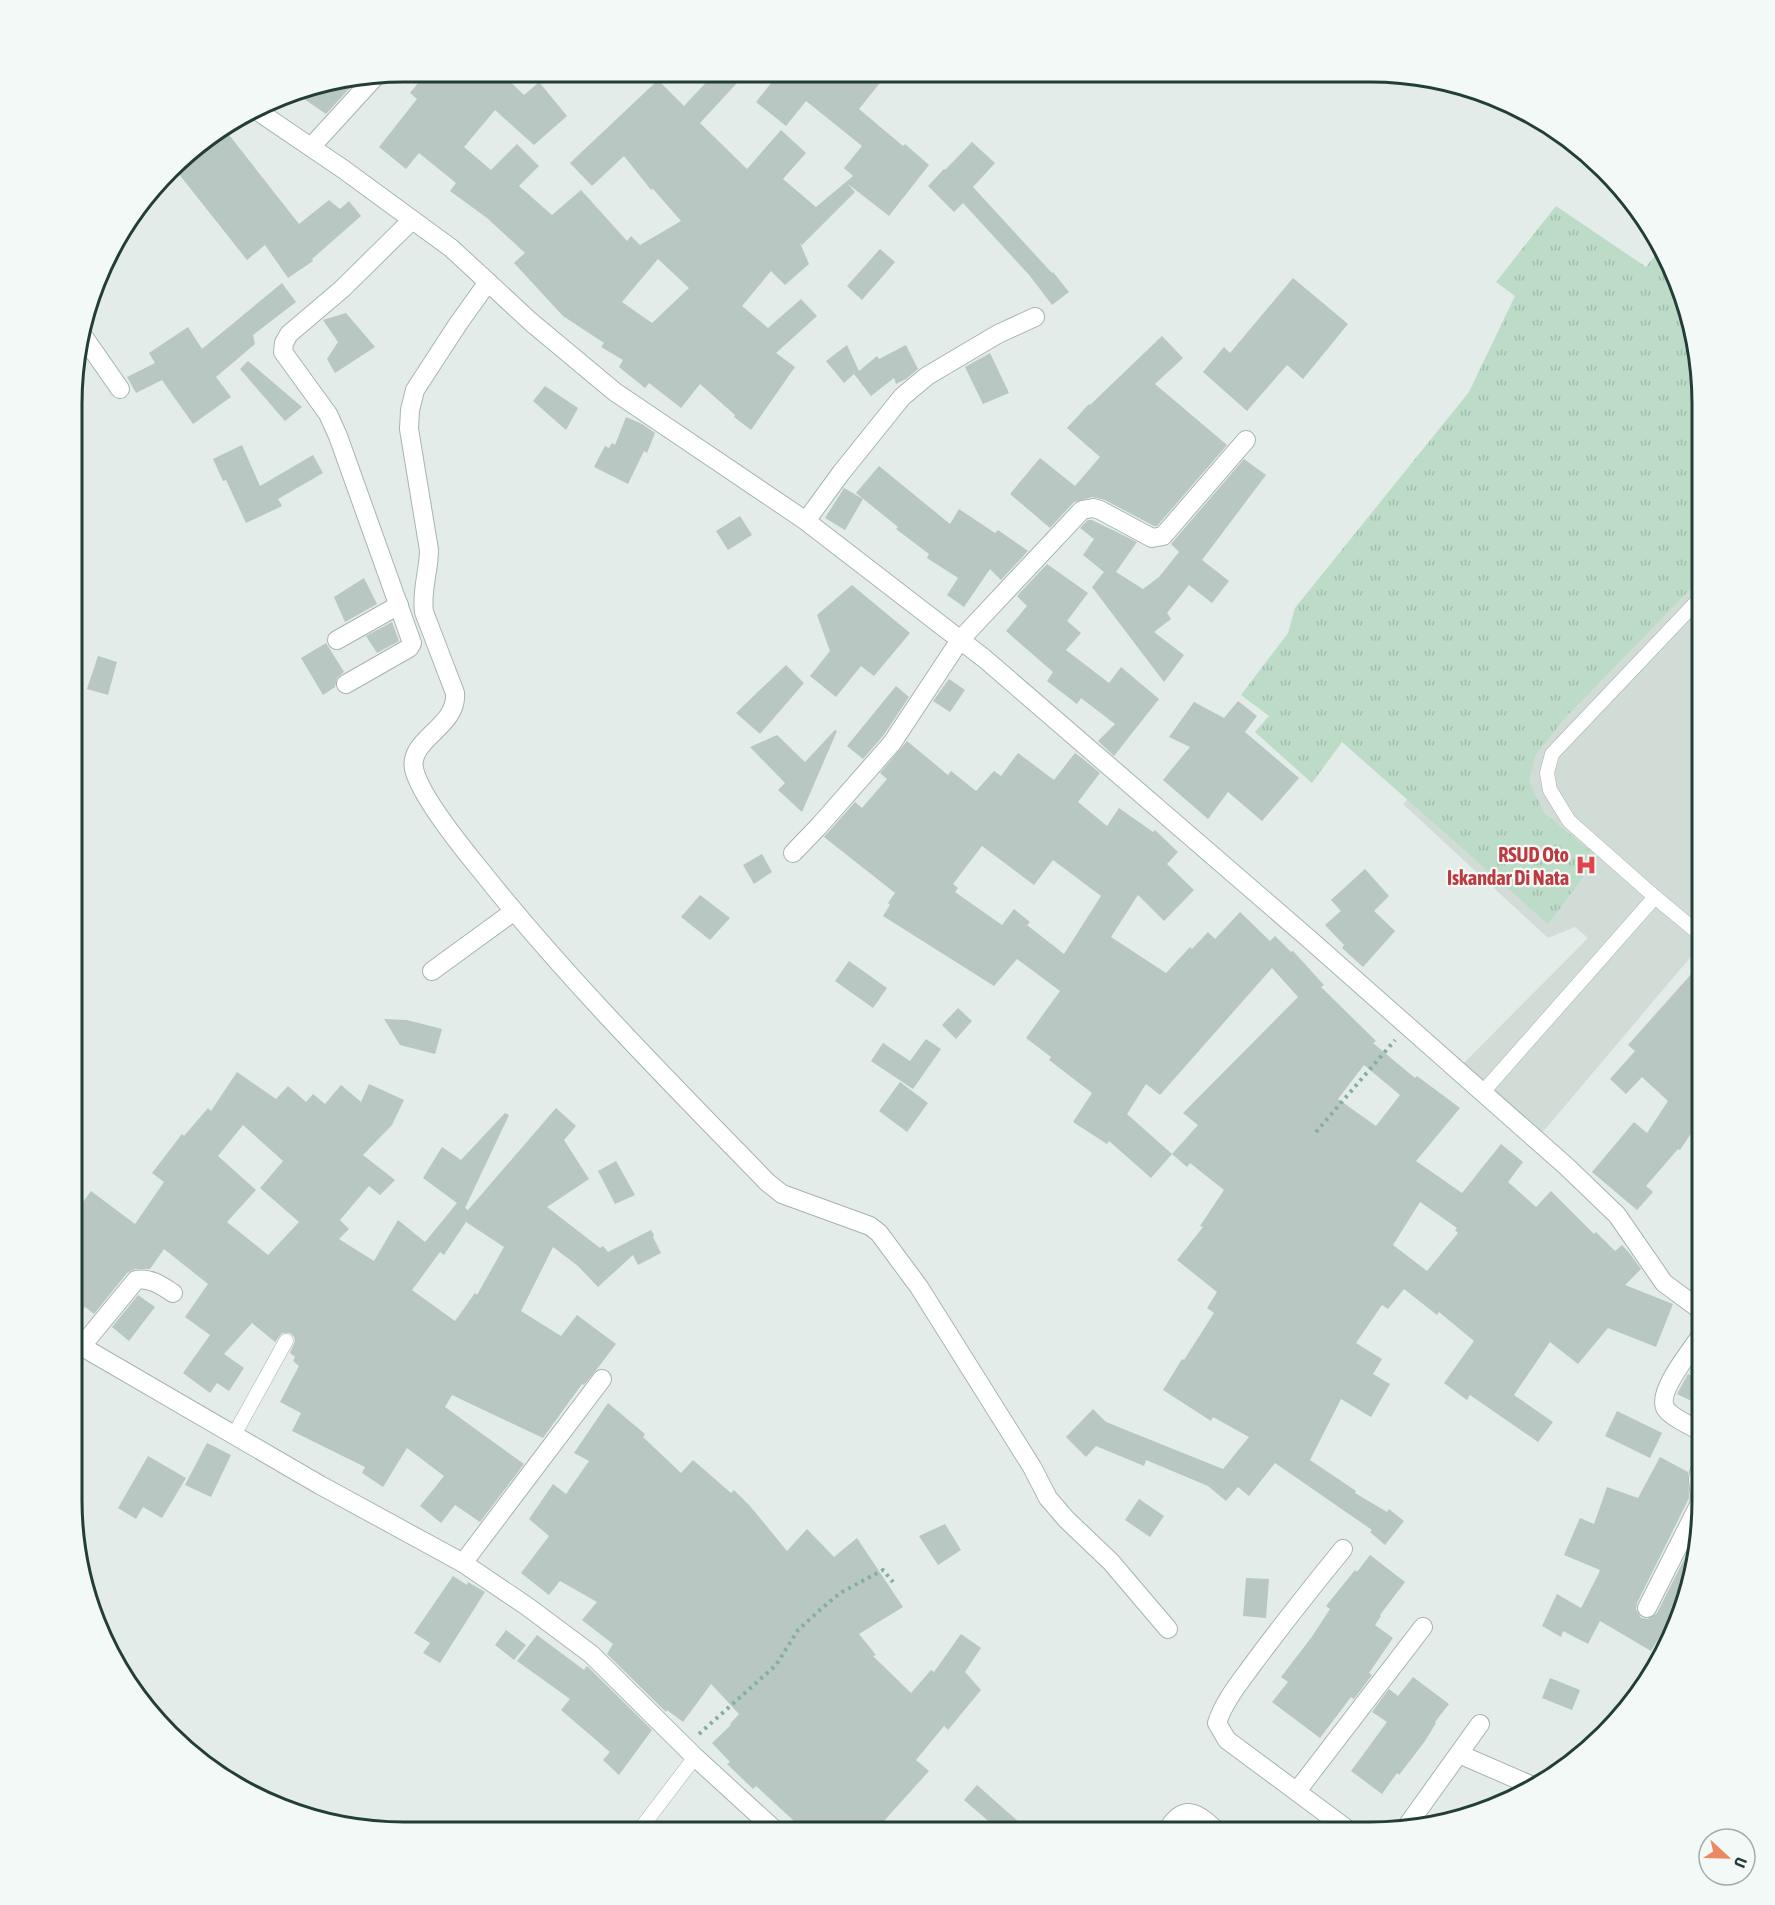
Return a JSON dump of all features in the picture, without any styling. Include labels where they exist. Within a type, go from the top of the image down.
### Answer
[{"type":"street","points":[[311,147],[368,84]]},
{"type":"street","points":[[264,115],[451,248],[531,322],[615,392],[806,521],[994,667],[1566,1166],[1617,1215],[1664,1283],[1692,1304]]},
{"type":"street","points":[[346,684],[411,646],[412,641],[338,436],[328,414],[283,352],[283,348],[285,338],[289,334],[342,289],[412,220]]},
{"type":"street","points":[[488,282],[415,390],[410,410],[409,429],[429,550],[429,568],[422,599],[428,625],[455,693],[456,704],[448,718],[418,749],[413,760],[418,783],[456,841],[513,912],[622,1033],[767,1182],[782,1194],[870,1226],[879,1233],[919,1287],[1032,1467],[1048,1498],[1066,1519],[1111,1562],[1168,1629]]},
{"type":"street","points":[[806,521],[841,473],[902,398],[927,376],[998,334],[1035,317]]},
{"type":"street","points":[[89,344],[120,389]]},
{"type":"street","points":[[793,853],[892,743],[960,640],[1082,510],[1093,508],[1100,510],[1152,538],[1163,536],[1246,440]]},
{"type":"street","points":[[337,640],[399,605]]},
{"type":"street","points":[[432,971],[513,912]]},
{"type":"street","points":[[82,1339],[136,1280],[154,1282],[173,1293]]},
{"type":"street","points":[[82,1348],[398,1529],[463,1563],[528,1607],[591,1654],[690,1752],[766,1822]]},
{"type":"street","points":[[1692,1349],[1663,1395],[1666,1410],[1692,1426]]},
{"type":"street","points":[[463,1563],[602,1379]]},
{"type":"street","points":[[1647,1608],[1692,1519]]},
{"type":"street","points":[[1338,1822],[1227,1740],[1216,1723],[1241,1680],[1343,1549]]},
{"type":"street","points":[[1297,1791],[1423,1627]]},
{"type":"street","points":[[1411,1820],[1480,1725]]},
{"type":"street","points":[[1459,1754],[1525,1783]]},
{"type":"street","points":[[1174,1822],[1183,1814],[1192,1812],[1207,1822]]},
{"type":"lane","points":[[1692,607],[1552,754],[1547,773],[1550,790],[1569,821],[1692,928]]},
{"type":"lane","points":[[1483,1092],[1655,897]]},
{"type":"lane","points":[[234,1435],[286,1341]]},
{"type":"lane","points":[[644,1822],[690,1752]]},
{"type":"path","points":[[1316,1132],[1408,1026]]},
{"type":"path","points":[[690,1752],[776,1665],[798,1630],[840,1593],[883,1570],[893,1582]]},
{"type":"shaded area","name":"RSUD Oto Iskandar Di Nata","points":[[1692,505],[1692,955],[1542,1133],[1463,1064],[1588,938],[1575,927],[1548,938],[1403,804]]},
{"type":"green space","points":[[1556,206],[1646,267],[1655,255],[1668,281],[1682,321],[1692,383],[1692,432],[1690,434],[1692,436],[1692,587],[1564,719],[1535,756],[1529,781],[1544,813],[1598,857],[1548,924],[1342,742],[1312,783],[1255,732],[1269,716],[1241,695],[1288,633],[1295,608],[1469,392],[1515,296],[1496,282]]},
{"type":"building","points":[[419,82],[510,82],[524,95],[539,82],[567,116],[534,145],[495,110],[464,147],[491,170],[517,144],[539,166],[519,186],[552,215],[581,190],[627,241],[631,236],[640,245],[681,221],[653,189],[651,190],[624,156],[592,186],[570,163],[656,82],[660,82],[684,106],[707,82],[736,82],[700,123],[747,169],[781,130],[806,153],[783,179],[816,207],[853,176],[844,168],[862,146],[806,101],[786,126],[756,102],[772,82],[881,82],[859,109],[929,165],[889,216],[848,184],[855,192],[802,245],[800,243],[809,264],[785,285],[771,271],[742,306],[768,328],[801,299],[817,316],[776,353],[795,367],[751,430],[700,384],[681,408],[649,383],[645,388],[619,367],[623,360],[601,347],[604,343],[563,316],[514,263],[525,253],[487,218],[450,191],[456,183],[419,153],[406,169],[379,147],[417,99],[410,93]],"holes":[[[658,259],[689,288],[652,323],[622,302]]]},
{"type":"building","points":[[350,87],[326,114],[304,99]]},
{"type":"building","points":[[229,135],[299,224],[329,200],[340,209],[349,201],[361,216],[312,259],[313,261],[288,278],[265,245],[247,260],[179,175],[208,149]]},
{"type":"building","points":[[972,142],[995,163],[973,187],[1069,292],[1052,305],[1030,276],[963,203],[954,212],[928,186]]},
{"type":"building","points":[[880,249],[895,262],[862,300],[847,286]]},
{"type":"building","points":[[1293,278],[1348,324],[1303,379],[1287,365],[1247,411],[1203,372],[1224,347],[1230,353]]},
{"type":"building","points":[[282,283],[296,302],[253,335],[255,344],[216,377],[231,397],[193,424],[162,380],[136,393],[127,377],[155,363],[149,353],[188,327],[202,349]]},
{"type":"building","points":[[346,313],[375,347],[335,373],[327,359],[338,342],[323,320]]},
{"type":"building","points":[[1162,336],[1183,358],[1155,384],[1227,445],[1157,526],[1105,500],[1092,497],[1074,502],[1050,528],[1010,494],[1040,458],[1075,486],[1100,457],[1067,428],[1089,404]]},
{"type":"building","points":[[847,345],[859,371],[877,356],[879,359],[906,345],[918,369],[896,384],[894,378],[871,396],[854,374],[844,383],[826,361]]},
{"type":"building","points":[[990,353],[1009,393],[983,404],[965,367]]},
{"type":"building","points":[[248,361],[302,407],[285,421],[240,369]]},
{"type":"building","points":[[545,386],[578,408],[566,430],[533,401]]},
{"type":"building","points":[[626,417],[655,433],[647,453],[644,451],[628,484],[594,467],[605,446],[609,448],[612,443],[615,445]]},
{"type":"building","points":[[242,445],[260,486],[313,455],[323,473],[278,499],[282,506],[246,523],[226,480],[223,481],[213,459]]},
{"type":"building","points":[[1244,459],[1266,475],[1202,560],[1229,581],[1212,603],[1189,585],[1167,613],[1171,619],[1154,632],[1184,655],[1164,682],[1092,587],[1104,572],[1083,555],[1094,539],[1080,528],[1088,520],[1092,520],[1137,542],[1116,572],[1143,589],[1159,577],[1179,552],[1171,544]]},
{"type":"building","points":[[879,466],[950,524],[959,509],[995,533],[998,530],[1028,551],[1001,580],[990,569],[964,607],[947,595],[958,578],[927,558],[929,554],[896,529],[898,527],[856,493]]},
{"type":"building","points":[[844,488],[863,499],[845,530],[825,518]]},
{"type":"building","points":[[740,516],[752,535],[728,550],[716,531]]},
{"type":"building","points":[[1047,564],[1088,593],[1067,621],[1081,633],[1066,650],[1109,683],[1121,667],[1159,699],[1114,756],[1098,741],[1115,724],[1081,698],[1077,704],[1047,681],[1053,672],[1006,631],[1027,606],[1017,596]]},
{"type":"building","points":[[364,578],[377,604],[345,622],[334,597]]},
{"type":"building","points":[[852,585],[910,633],[874,676],[861,666],[836,697],[810,676],[830,651],[817,615]]},
{"type":"building","points":[[392,622],[399,641],[377,653],[366,636]]},
{"type":"building","points":[[326,643],[344,672],[337,678],[335,687],[323,695],[301,658]]},
{"type":"building","points":[[98,656],[117,662],[108,695],[87,689]]},
{"type":"building","points":[[786,665],[804,683],[760,734],[736,713]]},
{"type":"building","points":[[949,679],[965,690],[950,712],[933,701]]},
{"type":"building","points":[[896,686],[909,697],[883,736],[863,759],[847,746]]},
{"type":"building","points":[[1238,701],[1257,716],[1245,732],[1299,778],[1262,821],[1228,792],[1208,819],[1163,780],[1190,747],[1169,737],[1194,702],[1224,718]]},
{"type":"building","points":[[835,730],[837,731],[802,812],[778,790],[785,783],[750,747],[777,735],[805,762]]},
{"type":"building","points":[[907,741],[948,775],[951,771],[976,791],[994,771],[1001,776],[1018,753],[1054,780],[1075,753],[1082,758],[1100,773],[1078,802],[1107,826],[1119,808],[1153,832],[1155,830],[1178,852],[1167,864],[1194,890],[1164,921],[1138,895],[1111,937],[1166,973],[1190,947],[1192,949],[1208,932],[1215,939],[1240,912],[1270,941],[1275,936],[1291,952],[1293,951],[1324,985],[1321,987],[1376,1041],[1373,1043],[1415,1078],[1417,1076],[1460,1108],[1416,1161],[1462,1193],[1501,1144],[1523,1162],[1508,1182],[1536,1207],[1551,1191],[1594,1234],[1596,1232],[1615,1251],[1622,1245],[1630,1254],[1641,1269],[1625,1285],[1673,1304],[1656,1347],[1608,1328],[1578,1364],[1550,1342],[1514,1395],[1553,1422],[1538,1442],[1470,1395],[1467,1400],[1444,1383],[1474,1341],[1439,1312],[1437,1315],[1404,1289],[1388,1309],[1382,1305],[1356,1343],[1382,1359],[1373,1374],[1390,1384],[1371,1417],[1341,1399],[1310,1460],[1356,1491],[1355,1493],[1387,1512],[1389,1509],[1404,1521],[1385,1545],[1370,1532],[1372,1530],[1275,1463],[1249,1496],[1238,1487],[1226,1501],[1208,1486],[1146,1460],[1144,1466],[1096,1446],[1086,1457],[1066,1437],[1093,1409],[1106,1422],[1223,1469],[1249,1437],[1213,1417],[1211,1421],[1163,1390],[1214,1313],[1207,1308],[1217,1292],[1177,1260],[1203,1227],[1200,1226],[1224,1190],[1190,1163],[1187,1167],[1172,1154],[1151,1178],[1109,1141],[1107,1144],[1073,1122],[1092,1093],[1049,1060],[1051,1057],[1026,1038],[1060,991],[1017,959],[994,986],[883,916],[895,893],[824,837],[855,802],[862,808],[887,779],[880,773]],"holes":[[[982,846],[1034,885],[1053,860],[1101,896],[1064,954],[1027,925],[1030,922],[1014,909],[1002,925],[955,892],[958,888],[953,884]],[[1272,968],[1298,997],[1183,1113],[1198,1125],[1172,1154],[1127,1114],[1146,1084],[1160,1095]],[[1364,1065],[1400,1095],[1376,1126],[1338,1099]],[[1420,1202],[1457,1228],[1455,1230],[1458,1233],[1427,1271],[1393,1245]]]},
{"type":"building","points":[[762,854],[772,872],[754,884],[743,865]]},
{"type":"building","points":[[1365,869],[1389,896],[1374,911],[1395,931],[1363,967],[1342,948],[1344,945],[1325,925],[1341,911],[1331,900]]},
{"type":"building","points":[[700,895],[730,918],[710,940],[681,917]]},
{"type":"building","points":[[849,961],[887,988],[873,1008],[835,981]]},
{"type":"building","points":[[1692,973],[1692,1132],[1680,1150],[1678,1149],[1646,1186],[1653,1192],[1637,1210],[1592,1172],[1634,1122],[1647,1133],[1668,1101],[1642,1077],[1626,1094],[1610,1079],[1635,1051],[1628,1045]]},
{"type":"building","points":[[958,1008],[972,1021],[956,1039],[942,1025]]},
{"type":"building","points":[[384,1019],[407,1020],[442,1029],[435,1054],[400,1045]]},
{"type":"building","points":[[926,1039],[941,1049],[913,1089],[871,1061],[883,1043],[910,1061]]},
{"type":"building","points":[[237,1072],[276,1099],[288,1086],[306,1102],[313,1094],[325,1104],[341,1085],[361,1102],[369,1084],[404,1100],[392,1125],[363,1155],[395,1180],[380,1195],[369,1186],[340,1220],[349,1229],[339,1239],[374,1261],[398,1220],[425,1242],[457,1203],[423,1178],[442,1147],[461,1160],[505,1113],[509,1115],[465,1208],[468,1210],[556,1108],[576,1126],[564,1140],[589,1179],[547,1207],[600,1248],[603,1246],[608,1252],[651,1230],[661,1253],[638,1265],[633,1255],[598,1287],[578,1266],[553,1247],[521,1311],[561,1336],[577,1315],[616,1344],[584,1385],[582,1384],[543,1438],[452,1395],[445,1407],[524,1464],[480,1522],[455,1505],[441,1523],[420,1506],[444,1476],[407,1448],[383,1487],[362,1473],[365,1467],[292,1431],[301,1413],[280,1402],[299,1366],[293,1361],[295,1357],[290,1353],[295,1341],[290,1333],[282,1333],[275,1342],[252,1323],[224,1354],[244,1368],[229,1391],[217,1383],[210,1393],[183,1373],[210,1335],[185,1317],[208,1284],[164,1249],[150,1269],[135,1269],[127,1273],[94,1314],[85,1307],[82,1311],[82,1203],[91,1191],[135,1224],[164,1182],[152,1173],[182,1134],[184,1136],[208,1108],[211,1111]],"holes":[[[243,1125],[283,1161],[260,1188],[299,1222],[268,1255],[227,1222],[256,1190],[218,1156]],[[466,1222],[504,1247],[477,1295],[475,1293],[455,1321],[412,1290],[440,1252],[444,1255]]]},
{"type":"building","points":[[900,1082],[928,1103],[907,1132],[879,1111]]},
{"type":"building","points":[[616,1161],[635,1195],[615,1204],[598,1171]]},
{"type":"building","points":[[138,1295],[155,1307],[129,1341],[112,1327]]},
{"type":"building","points":[[1688,1374],[1692,1376],[1692,1401],[1677,1394]]},
{"type":"building","points":[[608,1403],[645,1434],[643,1437],[681,1473],[693,1460],[731,1493],[734,1490],[787,1551],[807,1529],[834,1557],[857,1538],[903,1607],[859,1634],[876,1655],[873,1656],[911,1693],[931,1670],[934,1672],[961,1634],[981,1648],[965,1672],[981,1690],[948,1730],[944,1726],[916,1760],[929,1771],[883,1822],[795,1822],[756,1786],[753,1789],[727,1764],[730,1762],[712,1743],[739,1714],[711,1684],[683,1722],[667,1710],[666,1712],[607,1654],[613,1644],[582,1620],[597,1602],[560,1581],[549,1595],[521,1573],[549,1536],[529,1519],[553,1484],[566,1494],[589,1461],[574,1453]]},
{"type":"building","points":[[1617,1411],[1662,1433],[1650,1458],[1605,1436]]},
{"type":"building","points":[[207,1443],[231,1455],[211,1497],[185,1485]]},
{"type":"building","points":[[148,1456],[186,1478],[162,1518],[143,1507],[136,1519],[118,1508]]},
{"type":"building","points":[[1660,1457],[1688,1472],[1689,1498],[1637,1603],[1636,1609],[1641,1618],[1648,1619],[1657,1613],[1688,1551],[1682,1584],[1669,1620],[1651,1651],[1600,1621],[1588,1644],[1563,1631],[1561,1637],[1542,1626],[1557,1594],[1581,1608],[1600,1570],[1564,1555],[1580,1518],[1594,1524],[1607,1487],[1638,1498]]},
{"type":"building","points":[[1139,1499],[1164,1516],[1150,1537],[1125,1520]]},
{"type":"building","points":[[945,1524],[961,1550],[938,1565],[919,1536]]},
{"type":"building","points":[[1370,1555],[1405,1582],[1375,1625],[1393,1638],[1369,1673],[1372,1675],[1354,1699],[1351,1697],[1320,1738],[1272,1702],[1288,1682],[1281,1677],[1330,1609],[1326,1606]]},
{"type":"building","points":[[453,1576],[485,1592],[440,1663],[423,1653],[430,1643],[414,1633]]},
{"type":"building","points":[[1246,1578],[1269,1579],[1266,1618],[1243,1616]]},
{"type":"building","points":[[506,1630],[526,1645],[514,1660],[495,1645]]},
{"type":"building","points":[[537,1635],[584,1670],[587,1666],[652,1730],[619,1775],[603,1760],[610,1752],[561,1710],[570,1699],[517,1661]]},
{"type":"building","points":[[1413,1677],[1449,1704],[1435,1722],[1425,1741],[1382,1794],[1351,1771],[1387,1722],[1372,1712],[1389,1689],[1398,1696]]},
{"type":"building","points":[[1550,1678],[1580,1690],[1572,1710],[1542,1698]]},
{"type":"building","points":[[977,1785],[1019,1822],[989,1822],[964,1800]]},
{"type":"place","name":"RSUD Oto Iskandar Di Nata","points":[[1586,865]]}]
